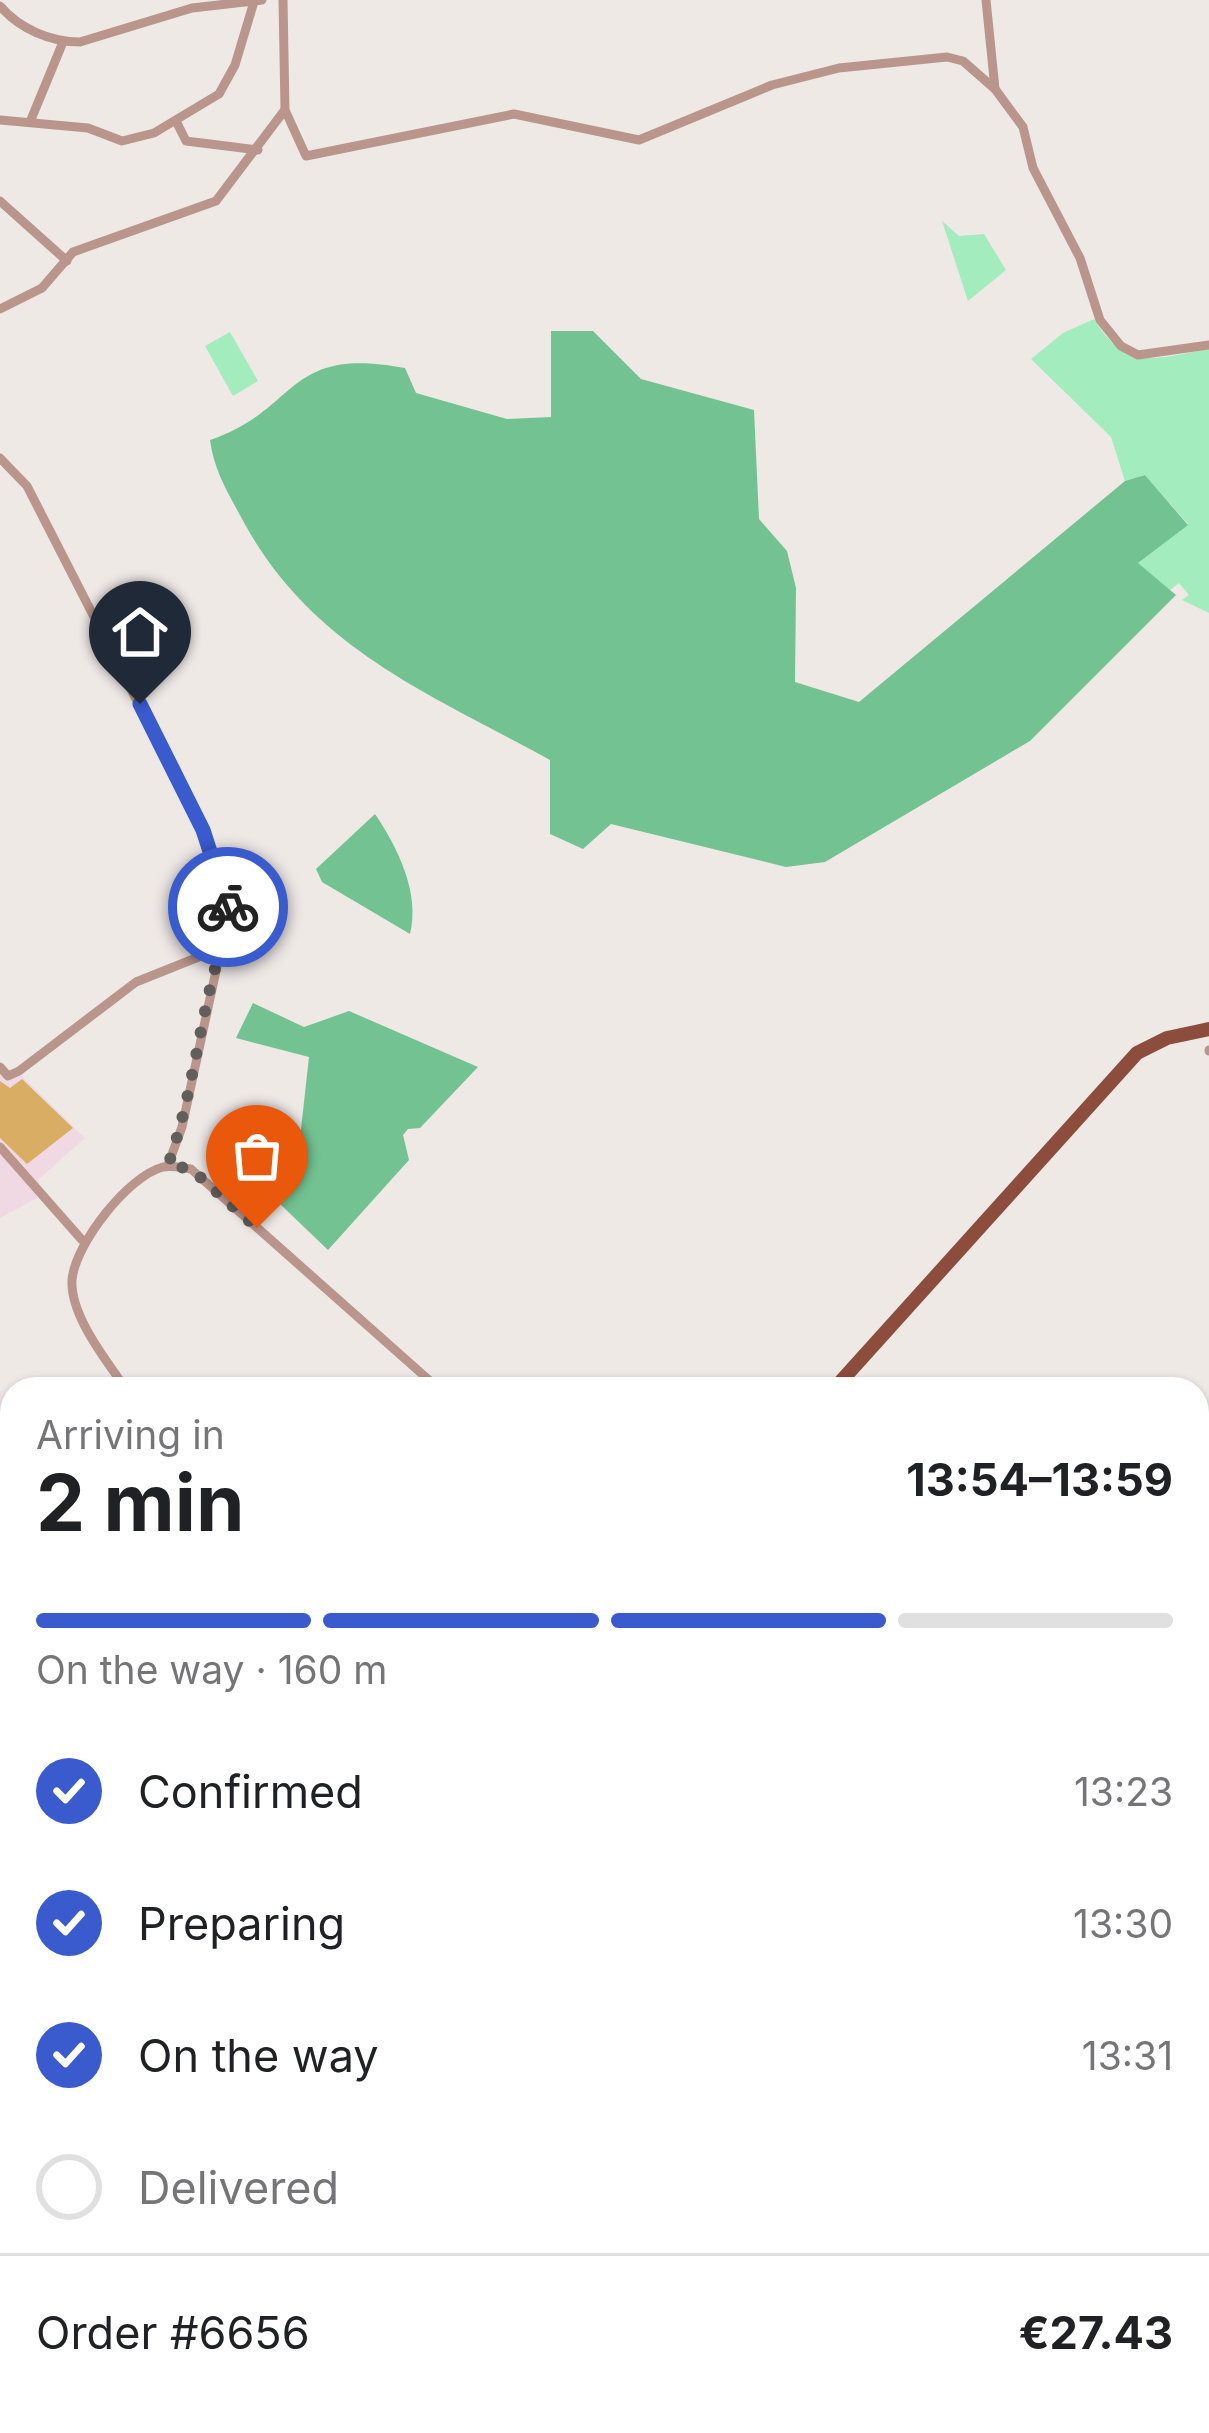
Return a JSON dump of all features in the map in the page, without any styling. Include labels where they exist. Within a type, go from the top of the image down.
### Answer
[{"type":"main road","points":[[845,1377],[1137,1053],[1167,1037],[1209,1029]]},
{"type":"street","points":[[283,0],[285,110],[306,156],[514,114],[639,140],[772,85],[928,57],[963,61],[995,89],[1023,127],[1034,168],[1072,241],[1093,305],[1110,335],[1138,355],[1209,345]]},
{"type":"street","points":[[986,0],[995,89]]},
{"type":"street","points":[[0,6],[15,24],[63,42],[100,39],[191,8],[258,3],[219,94],[176,121],[122,141],[88,128],[0,120]]},
{"type":"street","points":[[31,122],[63,42]]},
{"type":"street","points":[[0,309],[42,288],[73,253],[200,211],[233,184],[285,110]]},
{"type":"street","points":[[176,121],[186,141],[258,150]]},
{"type":"street","points":[[0,201],[67,261]]},
{"type":"street","points":[[0,458],[27,486],[203,830],[232,926],[220,948],[190,1090],[168,1165]]},
{"type":"street","points":[[0,1067],[8,1076],[19,1071],[136,982],[220,948]]},
{"type":"street","points":[[0,1147],[82,1240]]},
{"type":"street","points":[[119,1377],[77,1302],[72,1282],[82,1240],[146,1174],[168,1165],[191,1169],[425,1377]]},
{"type":"shaded area","points":[[0,1065],[22,1076],[85,1138],[39,1179],[37,1198],[0,1218]]},
{"type":"green space","points":[[942,221],[959,236],[984,234],[1006,270],[968,301]]},
{"type":"green space","points":[[1094,319],[1118,348],[1131,355],[1158,358],[1209,349],[1209,613],[1182,600],[1189,595],[1179,583],[1170,590],[1137,564],[1188,524],[1145,475],[1125,481],[1111,437],[1031,359],[1063,333]]},
{"type":"green space","points":[[551,331],[593,331],[641,379],[754,410],[759,519],[787,551],[796,588],[795,682],[859,702],[1125,481],[1145,475],[1188,525],[1138,563],[1176,595],[1030,741],[825,862],[786,867],[611,824],[583,849],[550,834],[550,760],[375,662],[301,600],[269,562],[241,517],[218,471],[210,440],[261,413],[314,373],[336,365],[405,368],[416,393],[507,419],[551,417]]},
{"type":"green space","points":[[230,332],[258,381],[233,396],[205,346]]},
{"type":"green space","points":[[375,814],[405,871],[412,903],[410,934],[322,882],[316,869]]},
{"type":"green space","points":[[253,1003],[304,1027],[349,1011],[478,1067],[420,1128],[408,1129],[403,1135],[409,1160],[328,1250],[257,1182],[299,1147],[309,1057],[236,1038]]},
{"type":"building","points":[[22,1079],[73,1128],[27,1164],[0,1138],[0,1081],[10,1088]]},
{"type":"way so far","points":[[228,907],[232,926],[220,948],[182,1127],[168,1165],[191,1169],[257,1228]]},
{"type":"route","points":[[140,704],[203,830],[228,907]]}]
